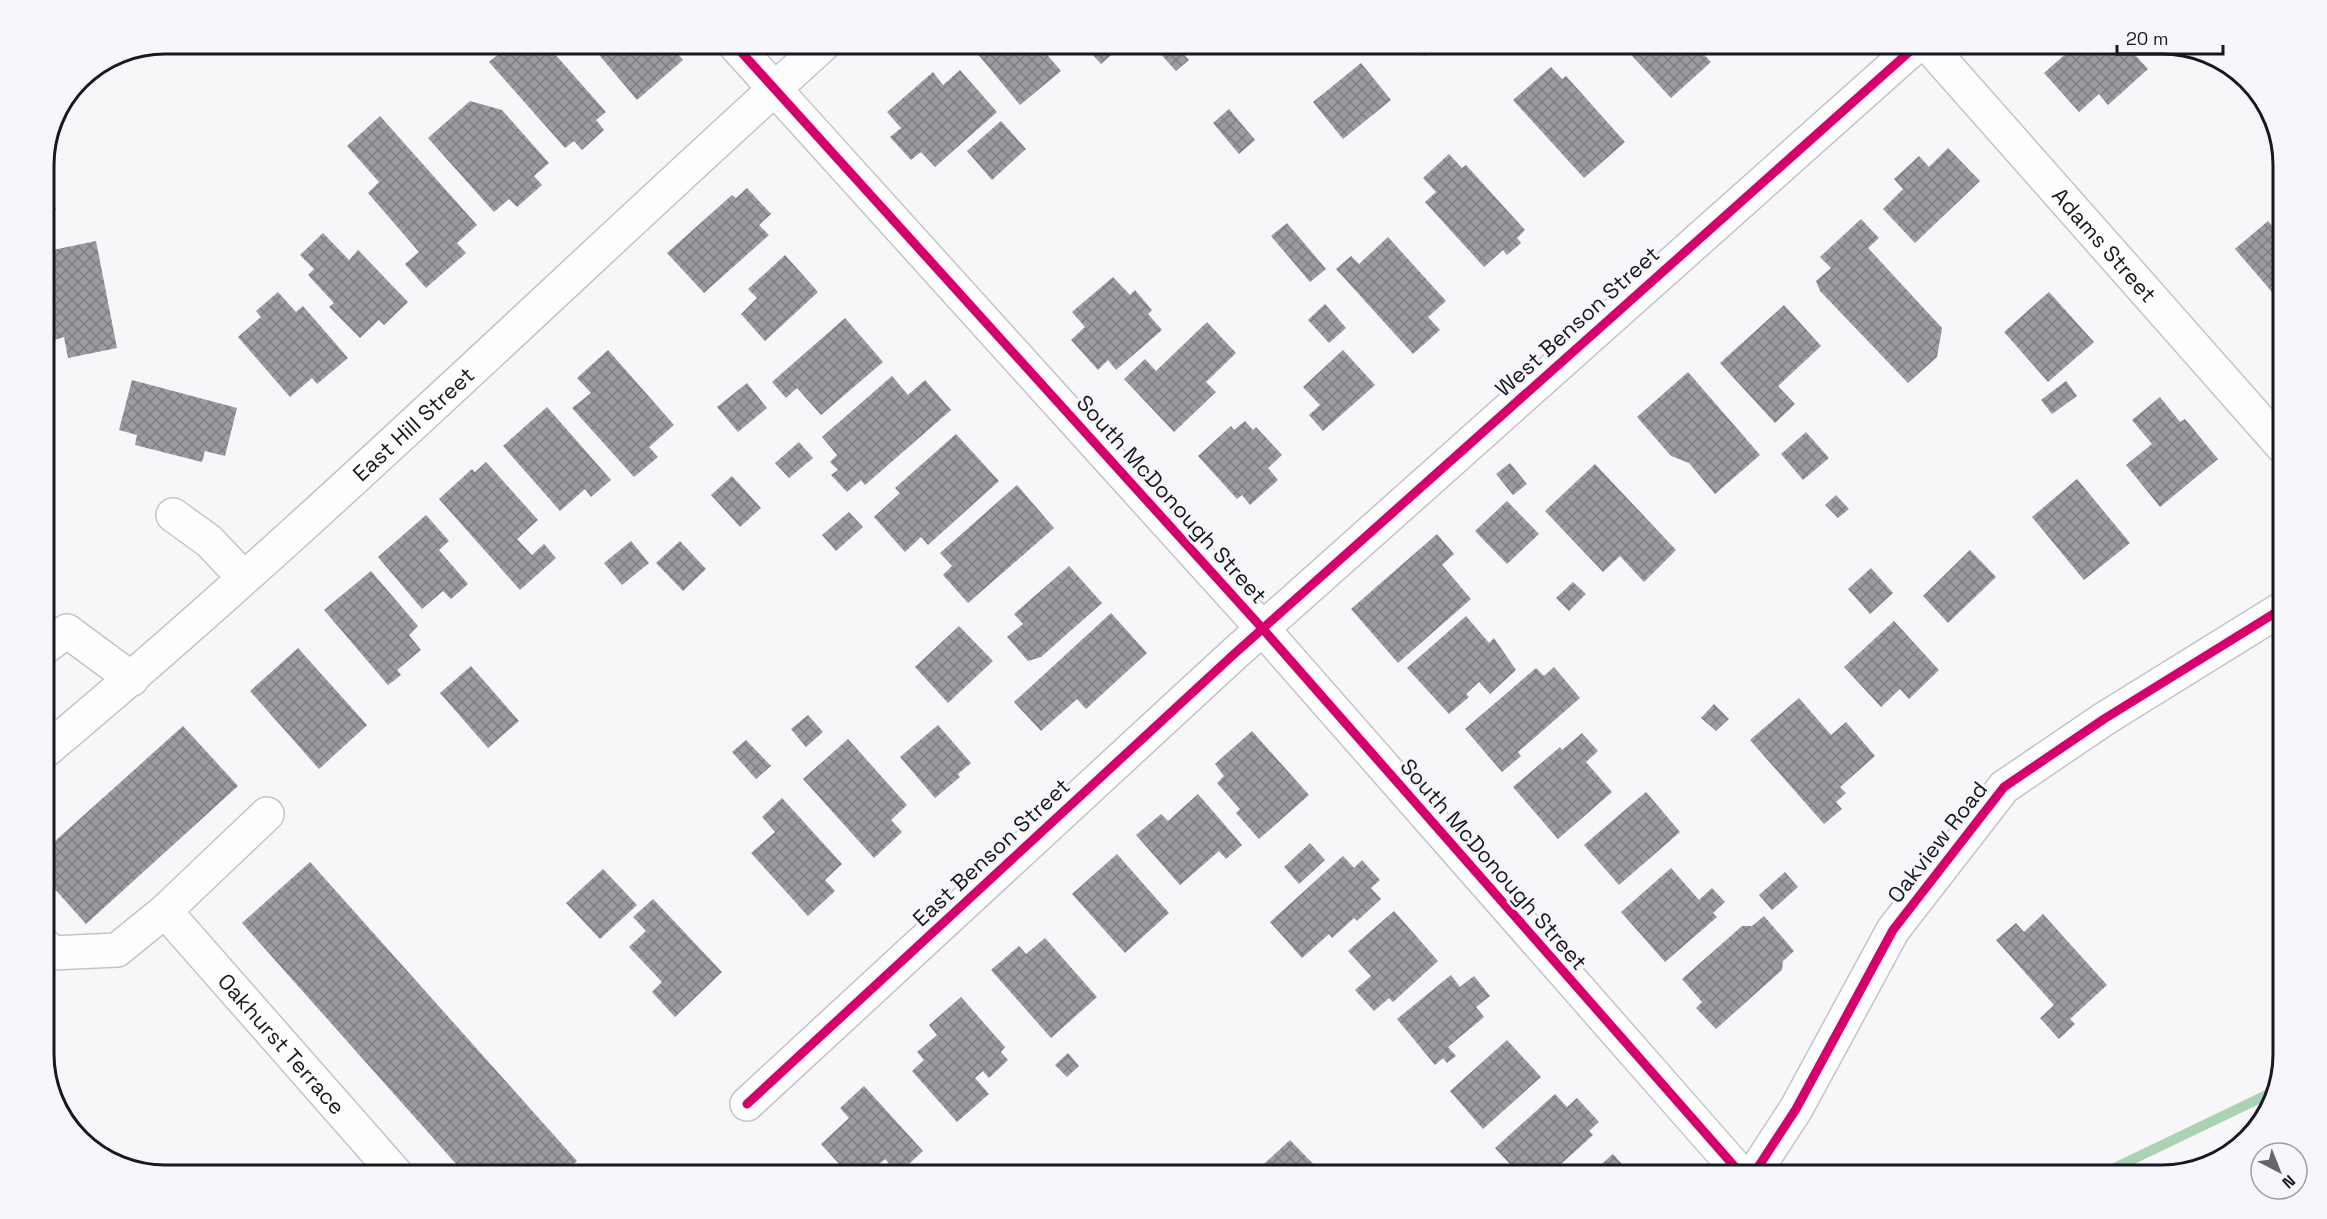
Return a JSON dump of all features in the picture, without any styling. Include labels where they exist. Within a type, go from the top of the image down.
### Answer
[{"type":"street","name":"South McDonough Street","points":[[743,54],[1262,628],[1732,1165]]},
{"type":"street","name":"East Hill Street","points":[[54,744],[132,679],[244,578],[813,54]]},
{"type":"street","name":"West Benson Street","points":[[1262,628],[1907,54]]},
{"type":"street","name":"Adams Street","points":[[1937,54],[2273,436]]},
{"type":"street","points":[[173,515],[208,541],[244,578]]},
{"type":"street","name":"Oakview Road","points":[[1760,1165],[1796,1109],[1893,930],[2004,788],[2104,718],[2273,614]]},
{"type":"street","name":"East Benson Street","points":[[747,1104],[1262,628]]},
{"type":"street","points":[[54,641],[67,631],[132,679]]},
{"type":"street","points":[[54,953],[117,950],[165,911],[267,814]]},
{"type":"street","name":"Oakhurst Terrace","points":[[165,911],[387,1165]]},
{"type":"building","points":[[499,54],[555,54],[606,112],[596,120],[604,130],[582,150],[574,141],[565,148],[489,62]]},
{"type":"building","points":[[598,54],[678,54],[683,60],[637,100]]},
{"type":"building","points":[[978,54],[1047,54],[1061,71],[1020,105]]},
{"type":"building","points":[[1092,54],[1112,54],[1101,64]]},
{"type":"building","points":[[1161,54],[1183,54],[1189,60],[1176,71]]},
{"type":"building","points":[[1630,54],[1703,54],[1711,62],[1671,98]]},
{"type":"building","points":[[2066,54],[2134,54],[2148,69],[2108,105],[2099,94],[2079,112],[2044,73]]},
{"type":"building","points":[[1361,63],[1391,100],[1343,139],[1313,102]]},
{"type":"building","points":[[1551,67],[1562,79],[1566,76],[1625,142],[1584,178],[1513,100]]},
{"type":"building","points":[[960,70],[997,112],[935,167],[921,152],[911,160],[890,137],[901,128],[887,112],[933,72],[943,85]]},
{"type":"building","points":[[470,101],[502,110],[549,163],[534,176],[542,185],[517,207],[509,199],[494,212],[428,138]]},
{"type":"building","points":[[1229,109],[1255,140],[1239,154],[1213,123]]},
{"type":"building","points":[[380,116],[477,225],[457,243],[466,253],[426,288],[405,264],[419,252],[368,193],[379,182],[347,146]]},
{"type":"building","points":[[1001,121],[1026,149],[992,180],[967,151]]},
{"type":"building","points":[[1948,148],[1980,181],[1915,243],[1883,209],[1903,189],[1894,179],[1919,156],[1929,167]]},
{"type":"building","points":[[1449,154],[1462,168],[1466,165],[1525,230],[1517,238],[1521,243],[1507,255],[1503,250],[1484,267],[1425,202],[1436,192],[1423,178]]},
{"type":"building","points":[[747,188],[771,214],[759,225],[769,235],[704,293],[667,253],[732,195],[736,198]]},
{"type":"building","points":[[1861,219],[1879,238],[1868,248],[1942,328],[1937,357],[1908,383],[1820,291],[1816,281],[1831,268],[1820,257]]},
{"type":"building","points":[[2268,221],[2273,227],[2273,293],[2235,249]]},
{"type":"building","points":[[1287,223],[1326,269],[1310,282],[1271,236]]},
{"type":"building","points":[[323,233],[349,260],[358,250],[408,302],[384,325],[379,320],[360,338],[329,307],[334,303],[308,275],[314,269],[300,255]]},
{"type":"building","points":[[1388,237],[1446,301],[1428,317],[1440,330],[1413,354],[1336,269],[1351,256],[1359,264]]},
{"type":"building","points":[[96,241],[117,348],[68,358],[64,337],[54,340],[54,250]]},
{"type":"building","points":[[785,255],[818,292],[765,341],[741,314],[757,298],[748,289]]},
{"type":"building","points":[[1113,277],[1130,295],[1135,290],[1152,310],[1148,314],[1162,330],[1116,370],[1108,360],[1098,370],[1071,340],[1085,327],[1072,312]]},
{"type":"building","points":[[278,292],[296,312],[303,306],[348,358],[317,384],[312,378],[290,397],[238,337],[261,317],[256,311]]},
{"type":"building","points":[[2049,292],[2094,342],[2048,382],[2004,332]]},
{"type":"building","points":[[1325,304],[1346,328],[1329,343],[1308,320]]},
{"type":"building","points":[[1784,305],[1821,346],[1778,386],[1795,404],[1775,423],[1720,363]]},
{"type":"building","points":[[845,318],[883,362],[821,415],[797,388],[786,398],[772,382]]},
{"type":"building","points":[[1207,322],[1236,353],[1206,382],[1216,392],[1174,432],[1124,379],[1145,359],[1156,371]]},
{"type":"building","points":[[608,350],[674,425],[649,447],[658,457],[634,477],[572,408],[591,393],[577,378]]},
{"type":"building","points":[[1343,350],[1375,385],[1323,431],[1309,415],[1320,405],[1303,387]]},
{"type":"building","points":[[1688,372],[1760,455],[1715,494],[1689,463],[1671,456],[1637,417]]},
{"type":"building","points":[[892,376],[908,395],[925,380],[951,410],[865,485],[861,480],[847,492],[831,475],[838,470],[830,462],[837,455],[822,437]]},
{"type":"building","points":[[132,380],[237,408],[225,456],[205,451],[202,462],[135,445],[137,435],[119,430]]},
{"type":"building","points":[[2066,381],[2077,396],[2052,414],[2041,400]]},
{"type":"building","points":[[747,383],[767,408],[738,432],[717,407]]},
{"type":"building","points":[[2160,397],[2180,422],[2185,419],[2218,459],[2160,507],[2126,465],[2152,444],[2132,420]]},
{"type":"building","points":[[547,407],[611,480],[591,497],[585,489],[560,511],[503,446]]},
{"type":"building","points":[[1245,421],[1253,430],[1256,427],[1282,455],[1268,468],[1278,480],[1250,505],[1242,495],[1237,499],[1198,456],[1231,426],[1234,430]]},
{"type":"building","points":[[1806,432],[1829,458],[1803,480],[1781,454]]},
{"type":"building","points":[[956,434],[999,481],[928,545],[921,537],[905,552],[874,517],[900,493],[895,488]]},
{"type":"building","points":[[799,442],[813,458],[789,478],[775,463]]},
{"type":"building","points":[[486,462],[538,520],[517,539],[532,555],[544,544],[556,558],[520,590],[439,499],[472,469],[475,472]]},
{"type":"building","points":[[1510,463],[1527,484],[1513,495],[1496,474]]},
{"type":"building","points":[[1595,464],[1676,550],[1644,582],[1620,556],[1603,572],[1545,511]]},
{"type":"building","points":[[732,476],[761,508],[740,527],[711,495]]},
{"type":"building","points":[[2077,479],[2130,543],[2084,580],[2032,517]]},
{"type":"building","points":[[1017,485],[1054,528],[968,603],[943,575],[952,566],[940,553]]},
{"type":"building","points":[[1836,495],[1849,509],[1838,518],[1825,505]]},
{"type":"building","points":[[1507,501],[1539,534],[1507,564],[1475,531]]},
{"type":"building","points":[[849,512],[863,527],[836,551],[822,535]]},
{"type":"building","points":[[426,515],[449,541],[439,550],[468,584],[451,599],[443,591],[422,609],[378,557]]},
{"type":"building","points":[[1437,534],[1454,554],[1442,565],[1471,599],[1398,663],[1351,609]]},
{"type":"building","points":[[631,541],[649,563],[622,585],[604,563]]},
{"type":"building","points":[[680,541],[706,569],[683,591],[656,563]]},
{"type":"building","points":[[1970,550],[1996,577],[1948,623],[1923,596]]},
{"type":"building","points":[[1069,566],[1102,603],[1041,657],[1028,661],[1007,637],[1023,624],[1014,614]]},
{"type":"building","points":[[1871,568],[1893,593],[1870,614],[1848,589]]},
{"type":"building","points":[[371,571],[418,626],[409,635],[421,650],[397,670],[401,675],[388,685],[324,610]]},
{"type":"building","points":[[1573,582],[1586,594],[1569,611],[1556,598]]},
{"type":"building","points":[[1111,613],[1147,653],[1086,709],[1077,699],[1041,731],[1014,702]]},
{"type":"building","points":[[1466,616],[1489,643],[1494,638],[1516,670],[1490,694],[1479,682],[1466,694],[1469,697],[1449,714],[1407,668]]},
{"type":"building","points":[[1894,621],[1939,670],[1909,699],[1900,689],[1881,707],[1844,667]]},
{"type":"building","points":[[959,626],[993,661],[948,703],[915,667]]},
{"type":"building","points":[[298,648],[367,725],[319,769],[250,691]]},
{"type":"building","points":[[471,666],[519,721],[488,748],[440,693]]},
{"type":"building","points":[[1554,667],[1580,698],[1518,752],[1521,756],[1502,772],[1465,729],[1536,668],[1544,676]]},
{"type":"building","points":[[1799,698],[1831,735],[1846,722],[1875,756],[1840,787],[1846,793],[1836,802],[1842,809],[1824,824],[1750,740]]},
{"type":"building","points":[[1714,704],[1729,719],[1716,731],[1701,718]]},
{"type":"building","points":[[808,715],[823,732],[806,747],[791,729]]},
{"type":"building","points":[[938,725],[971,763],[958,774],[960,777],[935,798],[900,757]]},
{"type":"building","points":[[183,726],[238,786],[86,924],[54,888],[54,842]]},
{"type":"building","points":[[1252,731],[1309,795],[1259,839],[1236,813],[1240,809],[1217,783],[1224,776],[1215,764]]},
{"type":"building","points":[[1582,733],[1598,751],[1586,762],[1612,792],[1558,839],[1513,787],[1560,747],[1562,750]]},
{"type":"building","points":[[848,739],[907,805],[891,820],[902,832],[874,858],[803,779]]},
{"type":"building","points":[[746,740],[771,766],[756,779],[732,752]]},
{"type":"building","points":[[1646,792],[1680,832],[1619,885],[1584,845]]},
{"type":"building","points":[[1198,794],[1242,845],[1226,859],[1219,851],[1180,885],[1136,835],[1161,814],[1168,821]]},
{"type":"building","points":[[782,798],[842,864],[825,880],[835,891],[808,916],[751,853],[775,832],[762,817]]},
{"type":"building","points":[[1310,843],[1325,860],[1299,884],[1284,867]]},
{"type":"building","points":[[1117,854],[1169,913],[1125,953],[1072,894]]},
{"type":"building","points":[[1343,856],[1354,868],[1362,860],[1380,880],[1371,888],[1381,899],[1357,921],[1354,918],[1332,938],[1329,934],[1302,958],[1270,922]]},
{"type":"building","points":[[310,862],[577,1161],[572,1165],[457,1165],[242,923]]},
{"type":"building","points":[[1671,868],[1699,900],[1712,888],[1725,902],[1713,913],[1717,917],[1665,962],[1621,912]]},
{"type":"building","points":[[603,869],[637,905],[600,939],[566,903]]},
{"type":"building","points":[[1785,872],[1798,887],[1772,910],[1759,895]]},
{"type":"building","points":[[653,899],[722,972],[675,1017],[652,992],[662,982],[629,947],[646,931],[633,917]]},
{"type":"building","points":[[1394,911],[1438,961],[1393,1002],[1389,998],[1374,1011],[1355,990],[1371,976],[1348,951]]},
{"type":"building","points":[[2043,914],[2107,985],[2070,1019],[2075,1024],[2059,1039],[2040,1018],[2054,1005],[1996,940],[2016,923],[2024,932]]},
{"type":"building","points":[[1764,916],[1794,951],[1783,961],[1782,970],[1716,1029],[1696,1008],[1702,1002],[1682,979],[1742,926],[1752,926]]},
{"type":"building","points":[[1045,938],[1097,997],[1051,1038],[991,970],[1019,946],[1026,954]]},
{"type":"building","points":[[1451,975],[1460,987],[1474,976],[1490,996],[1476,1007],[1484,1017],[1448,1047],[1456,1056],[1447,1063],[1443,1058],[1435,1065],[1397,1019]]},
{"type":"building","points":[[961,997],[1005,1047],[1001,1052],[1008,1060],[989,1078],[983,1071],[975,1078],[989,1094],[957,1122],[912,1071],[924,1060],[917,1052],[937,1035],[929,1025]]},
{"type":"building","points":[[1507,1040],[1541,1077],[1483,1129],[1450,1091]]},
{"type":"building","points":[[1068,1053],[1079,1066],[1067,1077],[1055,1065]]},
{"type":"building","points":[[864,1086],[923,1151],[908,1165],[890,1165],[885,1159],[878,1165],[840,1165],[821,1144],[849,1118],[840,1108]]},
{"type":"building","points":[[1555,1094],[1567,1107],[1577,1098],[1599,1122],[1589,1131],[1593,1135],[1560,1165],[1511,1165],[1495,1148]]},
{"type":"building","points":[[1290,1140],[1314,1165],[1263,1165]]},
{"type":"building","points":[[1613,1154],[1623,1165],[1600,1165]]},
{"type":"waterway","points":[[2121,1165],[2265,1096]]},
{"type":"cycle path","points":[[743,54],[1262,628],[1733,1165]]},
{"type":"cycle path","points":[[747,1104],[1233,655],[1907,54]]},
{"type":"cycle path","points":[[1760,1165],[1796,1109],[1893,930],[2004,787],[2104,719],[2273,614]]}]
